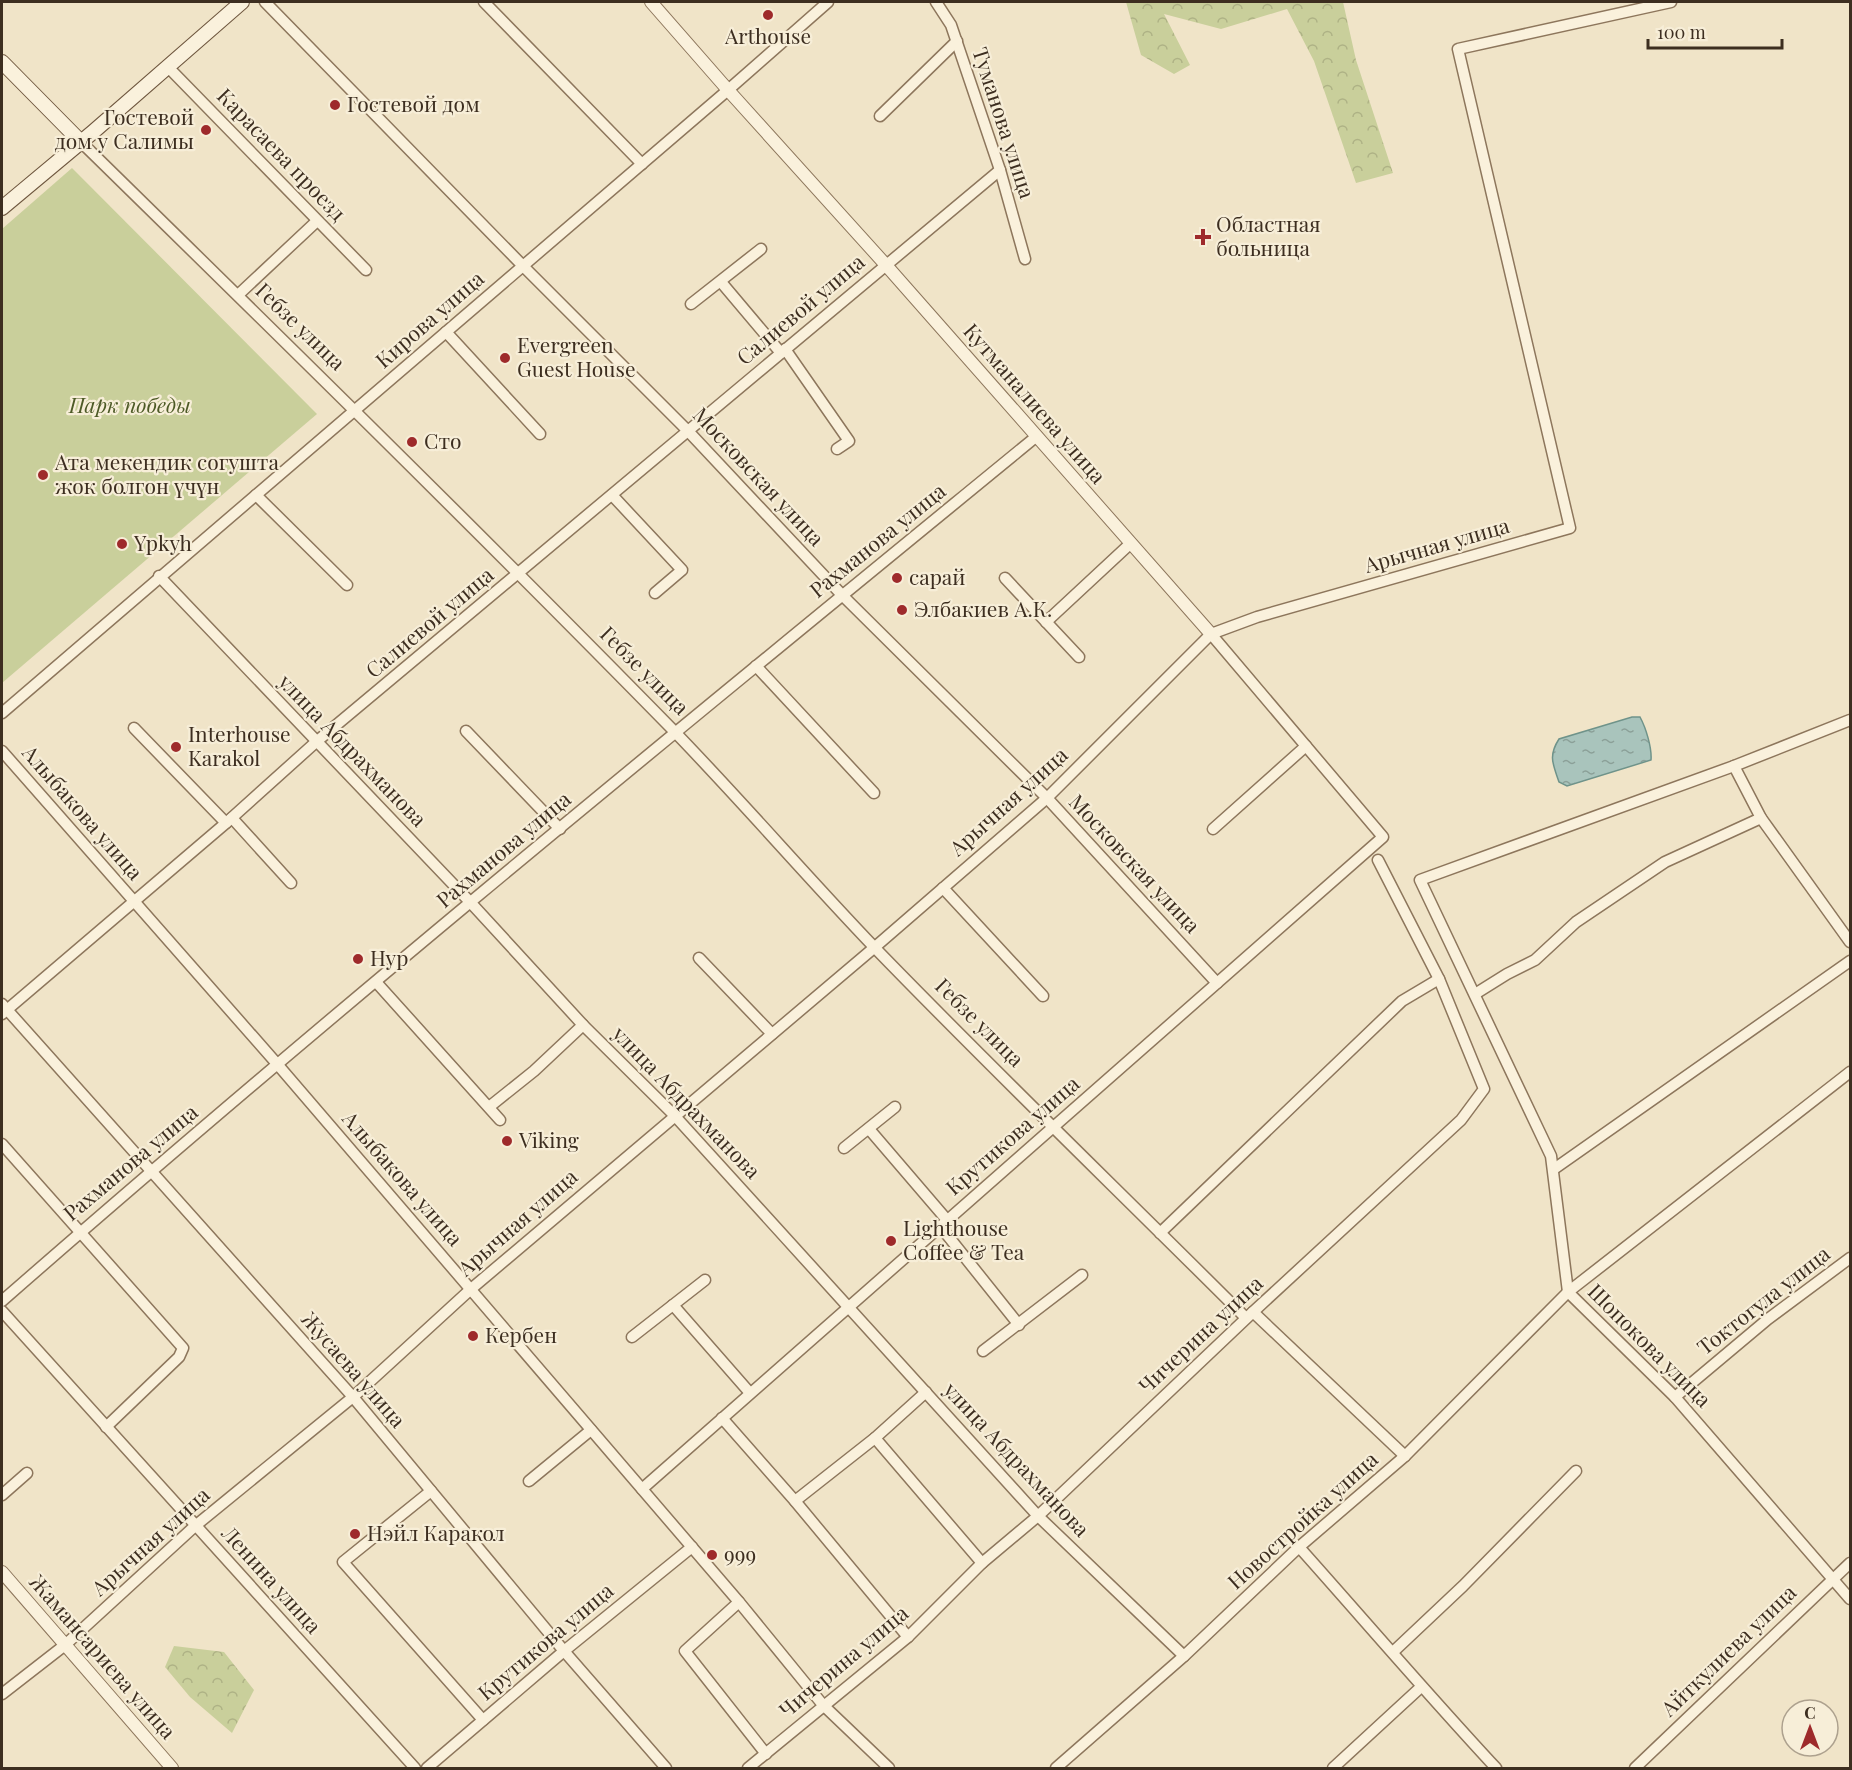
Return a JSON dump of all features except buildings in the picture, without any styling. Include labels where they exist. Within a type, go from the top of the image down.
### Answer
[{"type":"main road","points":[[2,208],[242,2]]},
{"type":"main road","name":"Гебзе улица","points":[[2,62],[81,142]]},
{"type":"street","name":"Московская улица","points":[[265,2],[688,431],[843,595],[1047,798],[1217,983]]},
{"type":"street","points":[[484,2],[642,164]]},
{"type":"street","name":"Кутманалиева улица","points":[[651,2],[1211,634],[1383,837]]},
{"type":"street","name":"Кирова улица","points":[[2,713],[828,2]]},
{"type":"street","name":"Туманова улица","points":[[936,2],[945,14],[957,41],[1000,170],[1025,259]]},
{"type":"street","name":"Арычная улица","points":[[2,1694],[65,1645],[195,1526],[353,1397],[471,1288],[875,947],[1047,798],[1211,634],[1257,617],[1570,528],[1458,49],[1671,2]]},
{"type":"street","points":[[880,116],[957,41]]},
{"type":"street","name":"Карасаева проезд","points":[[167,66],[366,270]]},
{"type":"street","name":"Гебзе улица","points":[[81,142],[355,410],[675,732],[875,947],[1053,1127],[1160,1233],[1405,1456]]},
{"type":"street","name":"Салиевой улица","points":[[3,1009],[229,820],[316,742],[1000,170]]},
{"type":"street","points":[[238,295],[317,221]]},
{"type":"street","points":[[691,304],[761,249]]},
{"type":"street","points":[[721,282],[783,351],[849,441],[837,449]]},
{"type":"street","points":[[446,332],[540,434]]},
{"type":"street","name":"Рахманова улица","points":[[2,1301],[151,1171],[376,982],[675,732],[1036,436]]},
{"type":"street","points":[[256,495],[347,585]]},
{"type":"street","points":[[612,495],[682,570],[655,593]]},
{"type":"street","points":[[1046,622],[1131,543]]},
{"type":"street","name":"улица Абдрахманова","points":[[159,576],[471,903],[583,1025],[674,1115],[1038,1516],[1184,1656]]},
{"type":"street","points":[[1005,578],[1079,657]]},
{"type":"street","points":[[756,666],[874,793]]},
{"type":"street","points":[[1851,720],[1734,766],[1761,818],[1851,942]]},
{"type":"street","points":[[134,728],[291,883]]},
{"type":"street","points":[[466,731],[560,829]]},
{"type":"street","points":[[1213,829],[1306,746]]},
{"type":"street","name":"Алыбакова улица","points":[[2,751],[471,1288],[739,1602],[823,1705],[889,1768]]},
{"type":"street","name":"Шопокова улица","points":[[1734,766],[1420,880],[1551,1156],[1568,1292],[1675,1397],[1851,1599]]},
{"type":"street","points":[[1475,994],[1535,960],[1576,922],[1665,861],[1761,818]]},
{"type":"street","name":"Крутикова улица","points":[[642,1489],[1383,837]]},
{"type":"street","name":"Чичерина улица","points":[[748,1768],[908,1637],[982,1563],[1038,1516],[1250,1315],[1461,1120],[1484,1089],[1439,979],[1378,860]]},
{"type":"street","points":[[943,888],[1043,996]]},
{"type":"street","points":[[699,958],[772,1034]]},
{"type":"street","points":[[1554,1169],[1851,961]]},
{"type":"street","points":[[1160,1233],[1402,1000],[1439,979]]},
{"type":"street","points":[[376,982],[500,1120]]},
{"type":"street","name":"Жусаева улица","points":[[3,1009],[353,1397],[564,1651],[666,1768]]},
{"type":"street","points":[[489,1107],[534,1071],[583,1025]]},
{"type":"street","name":"Новостройка улица","points":[[1056,1768],[1184,1656],[1299,1547],[1405,1456],[1568,1292],[1851,1072]]},
{"type":"street","points":[[844,1148],[895,1107]]},
{"type":"street","points":[[869,1129],[944,1223],[1019,1325]]},
{"type":"street","points":[[2,1144],[183,1348],[179,1357],[106,1427]]},
{"type":"street","name":"Токтогула улица","points":[[1675,1397],[1768,1319],[1851,1258]]},
{"type":"street","points":[[983,1351],[1082,1275]]},
{"type":"street","points":[[632,1337],[705,1280]]},
{"type":"street","points":[[673,1305],[750,1393]]},
{"type":"street","name":"Ленина улица","points":[[2,1311],[416,1768]]},
{"type":"street","points":[[795,1502],[875,1438],[926,1392]]},
{"type":"street","points":[[722,1418],[908,1637]]},
{"type":"street","points":[[529,1480],[591,1430]]},
{"type":"street","points":[[875,1438],[982,1563]]},
{"type":"street","points":[[1393,1652],[1463,1586],[1575,1471]]},
{"type":"street","points":[[2,1495],[27,1473]]},
{"type":"street","points":[[431,1491],[343,1562],[483,1720]]},
{"type":"street","name":"Крутикова улица","points":[[427,1768],[564,1651],[692,1547]]},
{"type":"street","points":[[1299,1547],[1393,1652],[1421,1687],[1496,1768]]},
{"type":"street","name":"Айткулиева улица","points":[[1635,1768],[1851,1563]]},
{"type":"street","name":"Жамансариева улица","points":[[2,1572],[172,1768]]},
{"type":"street","points":[[739,1602],[685,1651],[766,1754]]},
{"type":"street","points":[[1333,1768],[1421,1687]]},
{"type":"green space","points":[[1126,2],[1343,2],[1356,60],[1393,173],[1356,183],[1314,61],[1287,9],[1221,29],[1164,14],[1190,65],[1174,74],[1141,55]]},
{"type":"green space","name":"Парк победы","points":[[72,168],[317,414],[2,683],[2,229]]},
{"type":"green space","points":[[174,1646],[224,1652],[254,1690],[232,1733],[190,1697],[165,1667]]},
{"type":"water","points":[[1632,717],[1640,717],[1650,744],[1651,760],[1567,786],[1559,782],[1553,765],[1553,755],[1559,739]]},
{"type":"place","name":"Arthouse","points":[[768,15]]},
{"type":"place","name":"Гостевой дом","points":[[335,105]]},
{"type":"place","name":"Гостевой дом у Салимы","points":[[206,130]]},
{"type":"place","name":"Областная больница","points":[[1203,237]]},
{"type":"place","name":"Evergreen Guest House","points":[[505,358]]},
{"type":"place","name":"Сто","points":[[412,442]]},
{"type":"place","name":"Ата мекендик согушта жок болгон үчүн","points":[[43,475]]},
{"type":"place","name":"Ypkyh","points":[[122,544]]},
{"type":"place","name":"сарай","points":[[897,578]]},
{"type":"place","name":"Элбакиев А.К.","points":[[902,610]]},
{"type":"place","name":"Interhouse Karakol","points":[[176,747]]},
{"type":"place","name":"Нур","points":[[358,959]]},
{"type":"place","name":"Viking","points":[[507,1141]]},
{"type":"place","name":"Lighthouse Coffee & Tea","points":[[891,1241]]},
{"type":"place","name":"Кербен","points":[[473,1336]]},
{"type":"place","name":"Нэйл Каракол","points":[[355,1534]]},
{"type":"place","name":"999","points":[[712,1555]]}]
